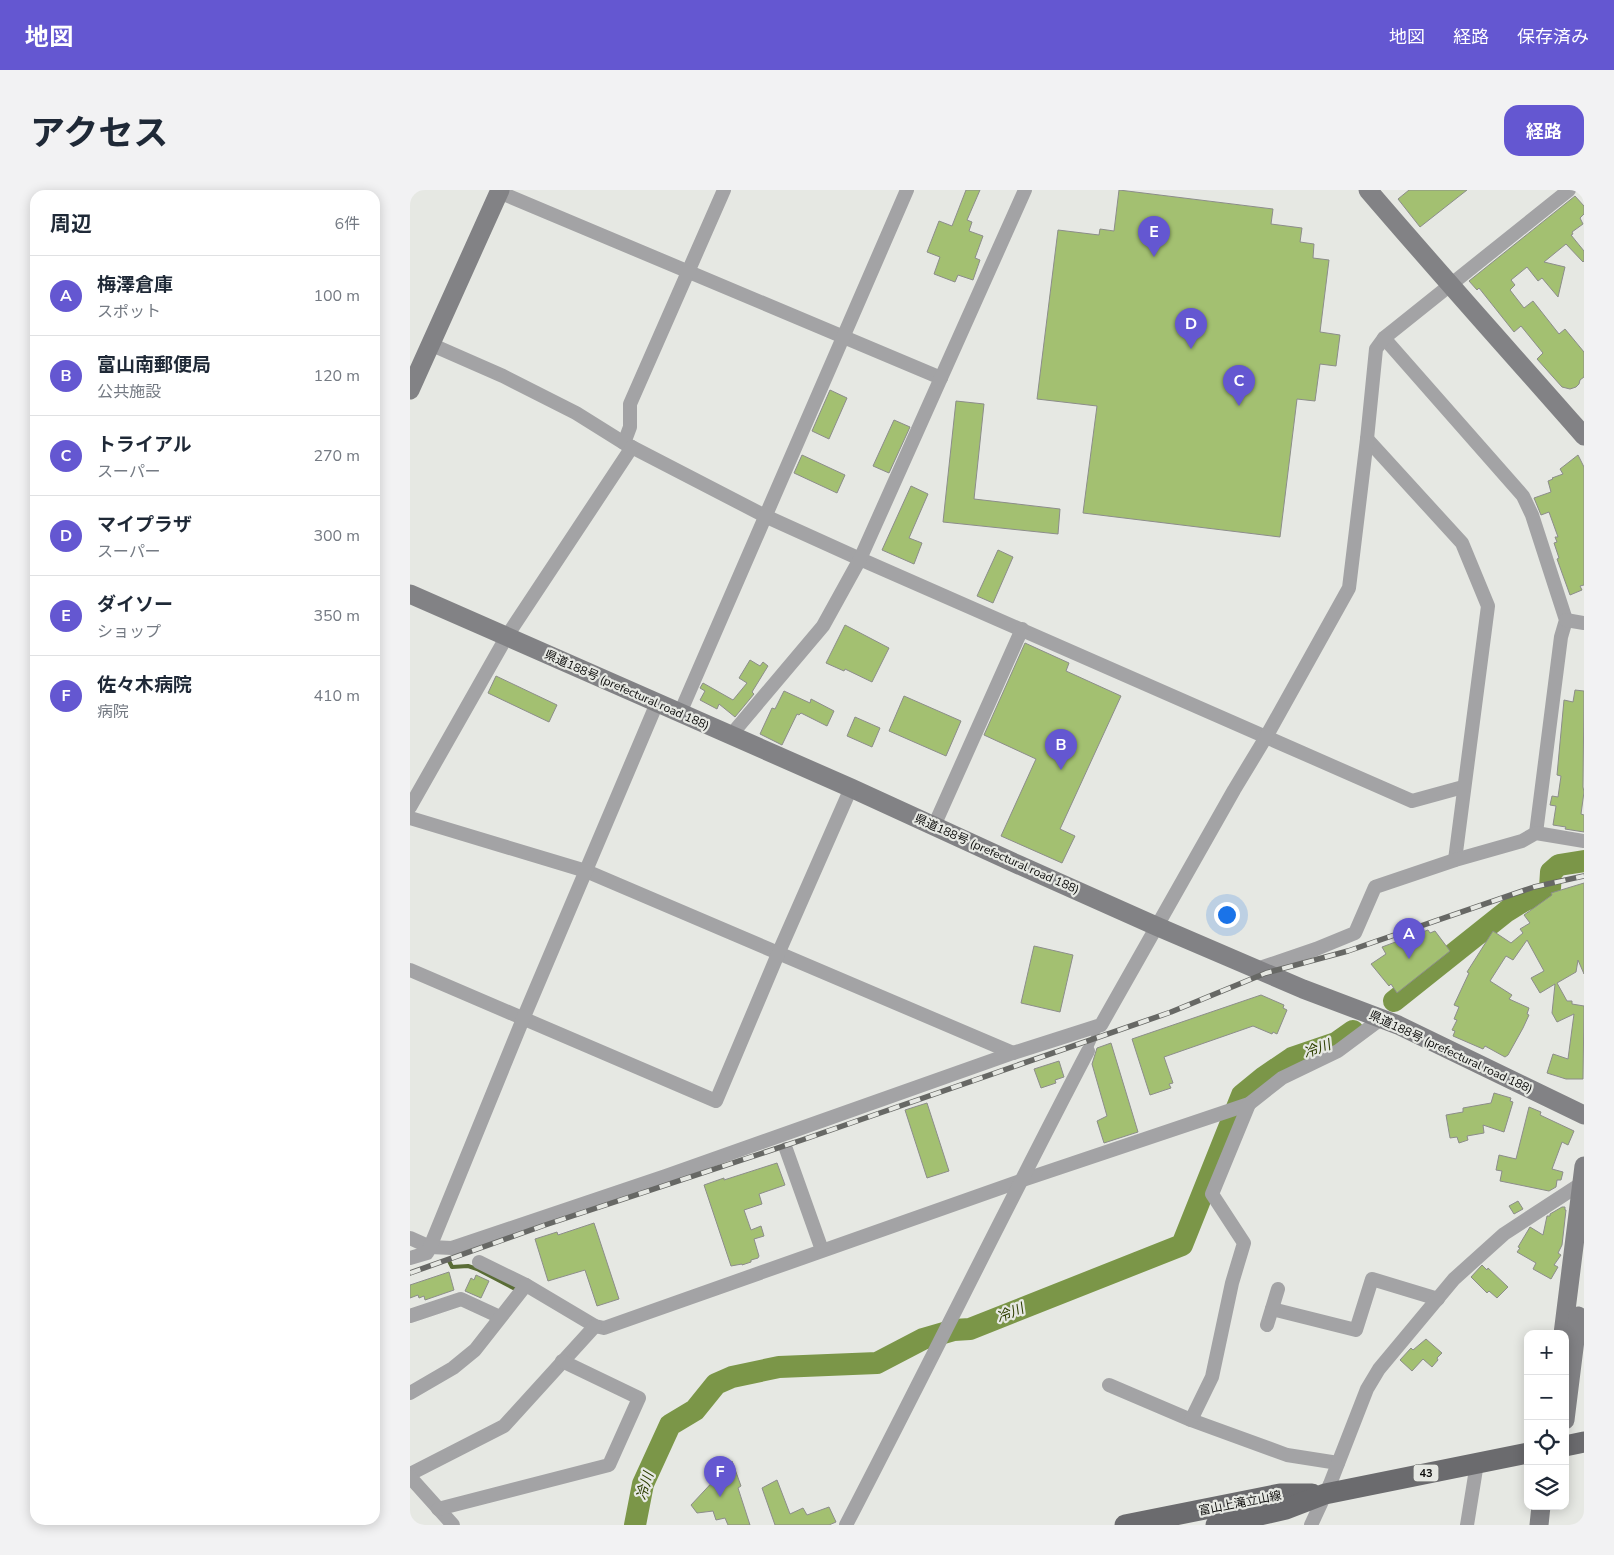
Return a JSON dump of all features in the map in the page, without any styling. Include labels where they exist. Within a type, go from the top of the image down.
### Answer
[{"type":"main road","points":[[1368,190],[1584,436]]},
{"type":"main road","points":[[410,390],[500,191]]},
{"type":"main road","name":"県道188号 (prefectural road 188)","points":[[410,594],[851,788],[1156,926],[1303,989],[1398,1025],[1584,1115]]},
{"type":"main road","points":[[1564,1330],[1583,1174]]},
{"type":"main road","points":[[1569,1388],[1584,1267]]},
{"type":"main road","points":[[1569,1445],[1584,1442]]},
{"type":"main road","name":"富山上滝立山線","points":[[1216,1525],[1286,1509],[1325,1494],[1524,1454]]},
{"type":"main road","name":"富山上滝立山線","points":[[1127,1525],[1280,1494],[1325,1494]]},
{"type":"main road","points":[[1538,1525],[1540,1510]]},
{"type":"main road","points":[[1552,1525],[1554,1510]]},
{"type":"street","points":[[410,807],[507,636],[628,445],[630,404],[724,190]]},
{"type":"street","points":[[680,713],[907,190]]},
{"type":"street","points":[[730,735],[823,626],[860,559],[1025,190]]},
{"type":"street","points":[[410,1238],[430,1247],[452,1248],[666,1176],[1013,1053],[1101,1024],[1266,737],[1349,588],[1376,349],[1384,338],[1569,190]]},
{"type":"street","points":[[500,191],[941,378]]},
{"type":"street","points":[[1384,338],[1523,496],[1532,515],[1566,620],[1561,638],[1536,833]]},
{"type":"street","points":[[430,344],[503,376],[568,408],[628,445],[765,516],[1412,801],[1463,787]]},
{"type":"street","points":[[1367,438],[1462,544],[1488,606],[1455,860]]},
{"type":"street","points":[[1566,620],[1584,623]]},
{"type":"street","points":[[934,826],[1022,629]]},
{"type":"street","points":[[410,1258],[427,1252],[430,1247],[657,703]]},
{"type":"street","points":[[410,970],[716,1101],[851,788]]},
{"type":"street","points":[[410,818],[586,871],[1013,1053]]},
{"type":"street","points":[[1257,969],[1316,949],[1355,933],[1375,887],[1455,860],[1522,841],[1536,833],[1584,841]]},
{"type":"street","points":[[479,1262],[526,1285],[595,1326],[604,1328],[822,1250],[1249,1104],[1282,1078],[1338,1051],[1381,1019]]},
{"type":"street","points":[[846,1525],[1088,1051]]},
{"type":"street","points":[[1191,1420],[1212,1377],[1232,1283],[1244,1243],[1212,1194],[1249,1104]]},
{"type":"street","points":[[786,1149],[822,1250]]},
{"type":"street","points":[[1311,1525],[1367,1389],[1379,1369],[1454,1279],[1504,1234],[1583,1174]]},
{"type":"street","points":[[1272,1309],[1356,1330],[1372,1279],[1438,1299]]},
{"type":"street","points":[[410,1392],[453,1368],[475,1350],[526,1285]]},
{"type":"street","points":[[1267,1325],[1278,1290]]},
{"type":"street","points":[[410,1316],[461,1299],[500,1317]]},
{"type":"street","points":[[452,1525],[410,1476],[504,1426],[595,1326]]},
{"type":"street","points":[[438,1509],[609,1465],[639,1398],[562,1361]]},
{"type":"street","points":[[1109,1385],[1191,1420],[1287,1455],[1338,1463]]},
{"type":"street","points":[[1467,1525],[1477,1463]]},
{"type":"lane","points":[[1088,1051],[1101,1024]]},
{"type":"building","points":[[966,190],[980,190],[967,220],[972,222],[969,231],[983,236],[975,258],[980,260],[973,280],[958,275],[955,282],[934,274],[940,257],[927,252],[939,221],[952,226]]},
{"type":"building","points":[[1119,190],[1273,209],[1271,224],[1302,228],[1300,242],[1314,244],[1313,258],[1329,260],[1320,332],[1340,335],[1336,366],[1320,364],[1315,401],[1297,399],[1280,537],[1083,513],[1097,406],[1037,399],[1058,230],[1099,235],[1100,229],[1114,231]]},
{"type":"building","points":[[1409,190],[1467,190],[1420,227],[1398,199]]},
{"type":"building","points":[[1575,196],[1584,206],[1584,214],[1580,218],[1583,224],[1572,232],[1573,234],[1571,235],[1584,251],[1584,261],[1566,244],[1544,262],[1565,267],[1558,297],[1542,278],[1538,281],[1527,267],[1511,280],[1515,285],[1510,290],[1524,308],[1533,301],[1559,334],[1565,329],[1584,352],[1584,377],[1576,387],[1570,389],[1562,387],[1537,359],[1543,353],[1521,326],[1514,332],[1479,288],[1477,290],[1469,281]]},
{"type":"building","points":[[830,390],[847,398],[829,439],[812,431]]},
{"type":"building","points":[[956,401],[984,404],[974,499],[1060,509],[1058,534],[943,522]]},
{"type":"building","points":[[894,420],[910,427],[889,473],[873,466]]},
{"type":"building","points":[[802,455],[845,475],[837,493],[794,473]]},
{"type":"building","points":[[1578,455],[1584,467],[1584,585],[1580,586],[1582,590],[1570,595],[1557,559],[1559,558],[1554,543],[1557,542],[1555,537],[1558,537],[1549,512],[1541,515],[1534,498],[1551,492],[1548,481],[1563,474],[1560,469]]},
{"type":"building","points":[[911,486],[928,494],[909,538],[922,543],[914,564],[882,550]]},
{"type":"building","points":[[998,550],[1013,557],[993,603],[977,596]]},
{"type":"building","points":[[845,625],[889,648],[872,682],[845,669],[844,671],[826,663]]},
{"type":"building","points":[[1025,643],[1069,663],[1066,671],[1121,696],[1060,829],[1075,836],[1062,863],[1001,836],[1036,759],[984,735]]},
{"type":"building","points":[[750,660],[760,666],[763,662],[768,666],[752,692],[754,694],[735,717],[719,704],[717,709],[700,700],[705,691],[700,688],[703,683],[733,700],[747,683],[739,678]]},
{"type":"building","points":[[496,676],[557,705],[549,722],[488,693]]},
{"type":"building","points":[[1575,690],[1584,691],[1584,792],[1581,814],[1584,815],[1584,832],[1553,825],[1556,806],[1550,805],[1552,796],[1558,797],[1561,776],[1557,775],[1564,700],[1573,702]]},
{"type":"building","points":[[784,691],[810,703],[811,699],[834,711],[827,726],[801,713],[797,714],[782,745],[760,734],[772,708],[775,709]]},
{"type":"building","points":[[904,696],[961,721],[946,756],[889,731]]},
{"type":"building","points":[[855,717],[880,728],[872,747],[847,736]]},
{"type":"building","points":[[1584,883],[1584,974],[1578,960],[1576,972],[1557,983],[1567,1001],[1584,1006],[1583,1079],[1566,1079],[1547,1073],[1553,1054],[1568,1059],[1574,1014],[1557,1022],[1552,1013],[1555,984],[1540,993],[1531,978],[1544,971],[1527,940],[1513,960],[1506,956],[1490,981],[1512,995],[1509,999],[1529,1008],[1527,1014],[1529,1015],[1508,1055],[1505,1057],[1485,1046],[1483,1049],[1453,1036],[1455,1031],[1452,1030],[1457,1020],[1454,1019],[1459,1007],[1454,1005],[1469,973],[1467,972],[1493,931],[1511,943],[1523,933],[1520,929],[1530,923],[1524,915],[1552,895],[1551,893]]},
{"type":"building","points":[[1428,930],[1430,933],[1435,931],[1450,951],[1397,993],[1391,984],[1389,986],[1371,964],[1386,954],[1382,947]]},
{"type":"building","points":[[1034,946],[1073,955],[1060,1012],[1021,1003]]},
{"type":"building","points":[[1261,995],[1284,1005],[1283,1008],[1287,1010],[1277,1034],[1273,1032],[1272,1034],[1253,1026],[1164,1057],[1173,1083],[1169,1084],[1171,1088],[1150,1095],[1132,1039]]},
{"type":"building","points":[[1111,1043],[1138,1132],[1104,1143],[1097,1121],[1107,1116],[1092,1064],[1097,1048]]},
{"type":"building","points":[[1059,1061],[1064,1077],[1055,1080],[1056,1083],[1041,1088],[1034,1069]]},
{"type":"building","points":[[1494,1093],[1511,1098],[1510,1101],[1513,1102],[1504,1132],[1483,1125],[1484,1133],[1467,1136],[1468,1140],[1459,1143],[1457,1137],[1450,1138],[1446,1115],[1463,1112],[1463,1108],[1491,1103]]},
{"type":"building","points":[[927,1103],[949,1171],[927,1178],[905,1110]]},
{"type":"building","points":[[1529,1107],[1541,1112],[1540,1115],[1574,1131],[1568,1145],[1562,1142],[1552,1169],[1563,1172],[1561,1180],[1557,1180],[1556,1187],[1549,1191],[1500,1181],[1502,1171],[1496,1170],[1499,1155],[1516,1159]]},
{"type":"building","points":[[777,1163],[785,1185],[759,1194],[762,1204],[744,1210],[751,1230],[761,1226],[764,1236],[754,1239],[759,1256],[751,1260],[751,1262],[731,1266],[704,1185]]},
{"type":"building","points":[[1518,1201],[1523,1209],[1514,1214],[1509,1206]]},
{"type":"building","points":[[1565,1207],[1566,1210],[1562,1245],[1558,1253],[1561,1255],[1554,1265],[1558,1267],[1551,1279],[1533,1269],[1536,1263],[1517,1252],[1530,1227],[1543,1235],[1547,1216],[1550,1216],[1550,1214]]},
{"type":"building","points":[[594,1223],[619,1299],[597,1306],[585,1270],[548,1281],[535,1239],[557,1232],[558,1235]]},
{"type":"building","points":[[1482,1265],[1487,1270],[1488,1268],[1508,1287],[1497,1298],[1489,1291],[1487,1293],[1471,1277]]},
{"type":"building","points":[[449,1272],[454,1290],[425,1300],[424,1296],[419,1298],[418,1295],[410,1298],[410,1285]]},
{"type":"building","points":[[476,1275],[489,1281],[481,1298],[465,1291],[471,1278],[474,1280]]},
{"type":"building","points":[[1426,1339],[1442,1353],[1432,1367],[1423,1359],[1412,1371],[1400,1360],[1411,1348],[1413,1350]]},
{"type":"building","points":[[732,1461],[741,1486],[738,1488],[750,1525],[728,1525],[725,1518],[716,1520],[713,1511],[697,1513],[691,1505]]},
{"type":"building","points":[[777,1480],[790,1514],[803,1508],[807,1515],[829,1507],[836,1522],[829,1525],[775,1525],[762,1488]]},
{"type":"waterway","name":"冷川","points":[[1394,1001],[1507,911],[1525,900],[1546,893],[1550,888],[1551,872],[1559,865],[1584,861]]},
{"type":"waterway","name":"冷川","points":[[635,1525],[643,1484],[670,1425],[695,1410],[716,1384],[732,1377],[779,1367],[877,1363],[923,1339],[954,1330],[970,1329],[1182,1245],[1242,1095],[1292,1058],[1336,1043],[1353,1031]]},
{"type":"waterway","points":[[449,1261],[452,1267],[468,1266],[477,1269],[517,1290]]},
{"type":"railway","points":[[410,1273],[545,1225],[802,1140],[1171,1012],[1266,973],[1348,951],[1534,887],[1584,876]]},
{"type":"place","name":"ダイソー","points":[[1154,257]]},
{"type":"place","name":"マイプラザ","points":[[1191,349]]},
{"type":"place","name":"トライアル","points":[[1239,406]]},
{"type":"place","name":"富山南郵便局","points":[[1061,770]]},
{"type":"place","name":"梅澤倉庫","points":[[1409,959]]},
{"type":"place","name":"佐々木病院","points":[[720,1497]]}]
